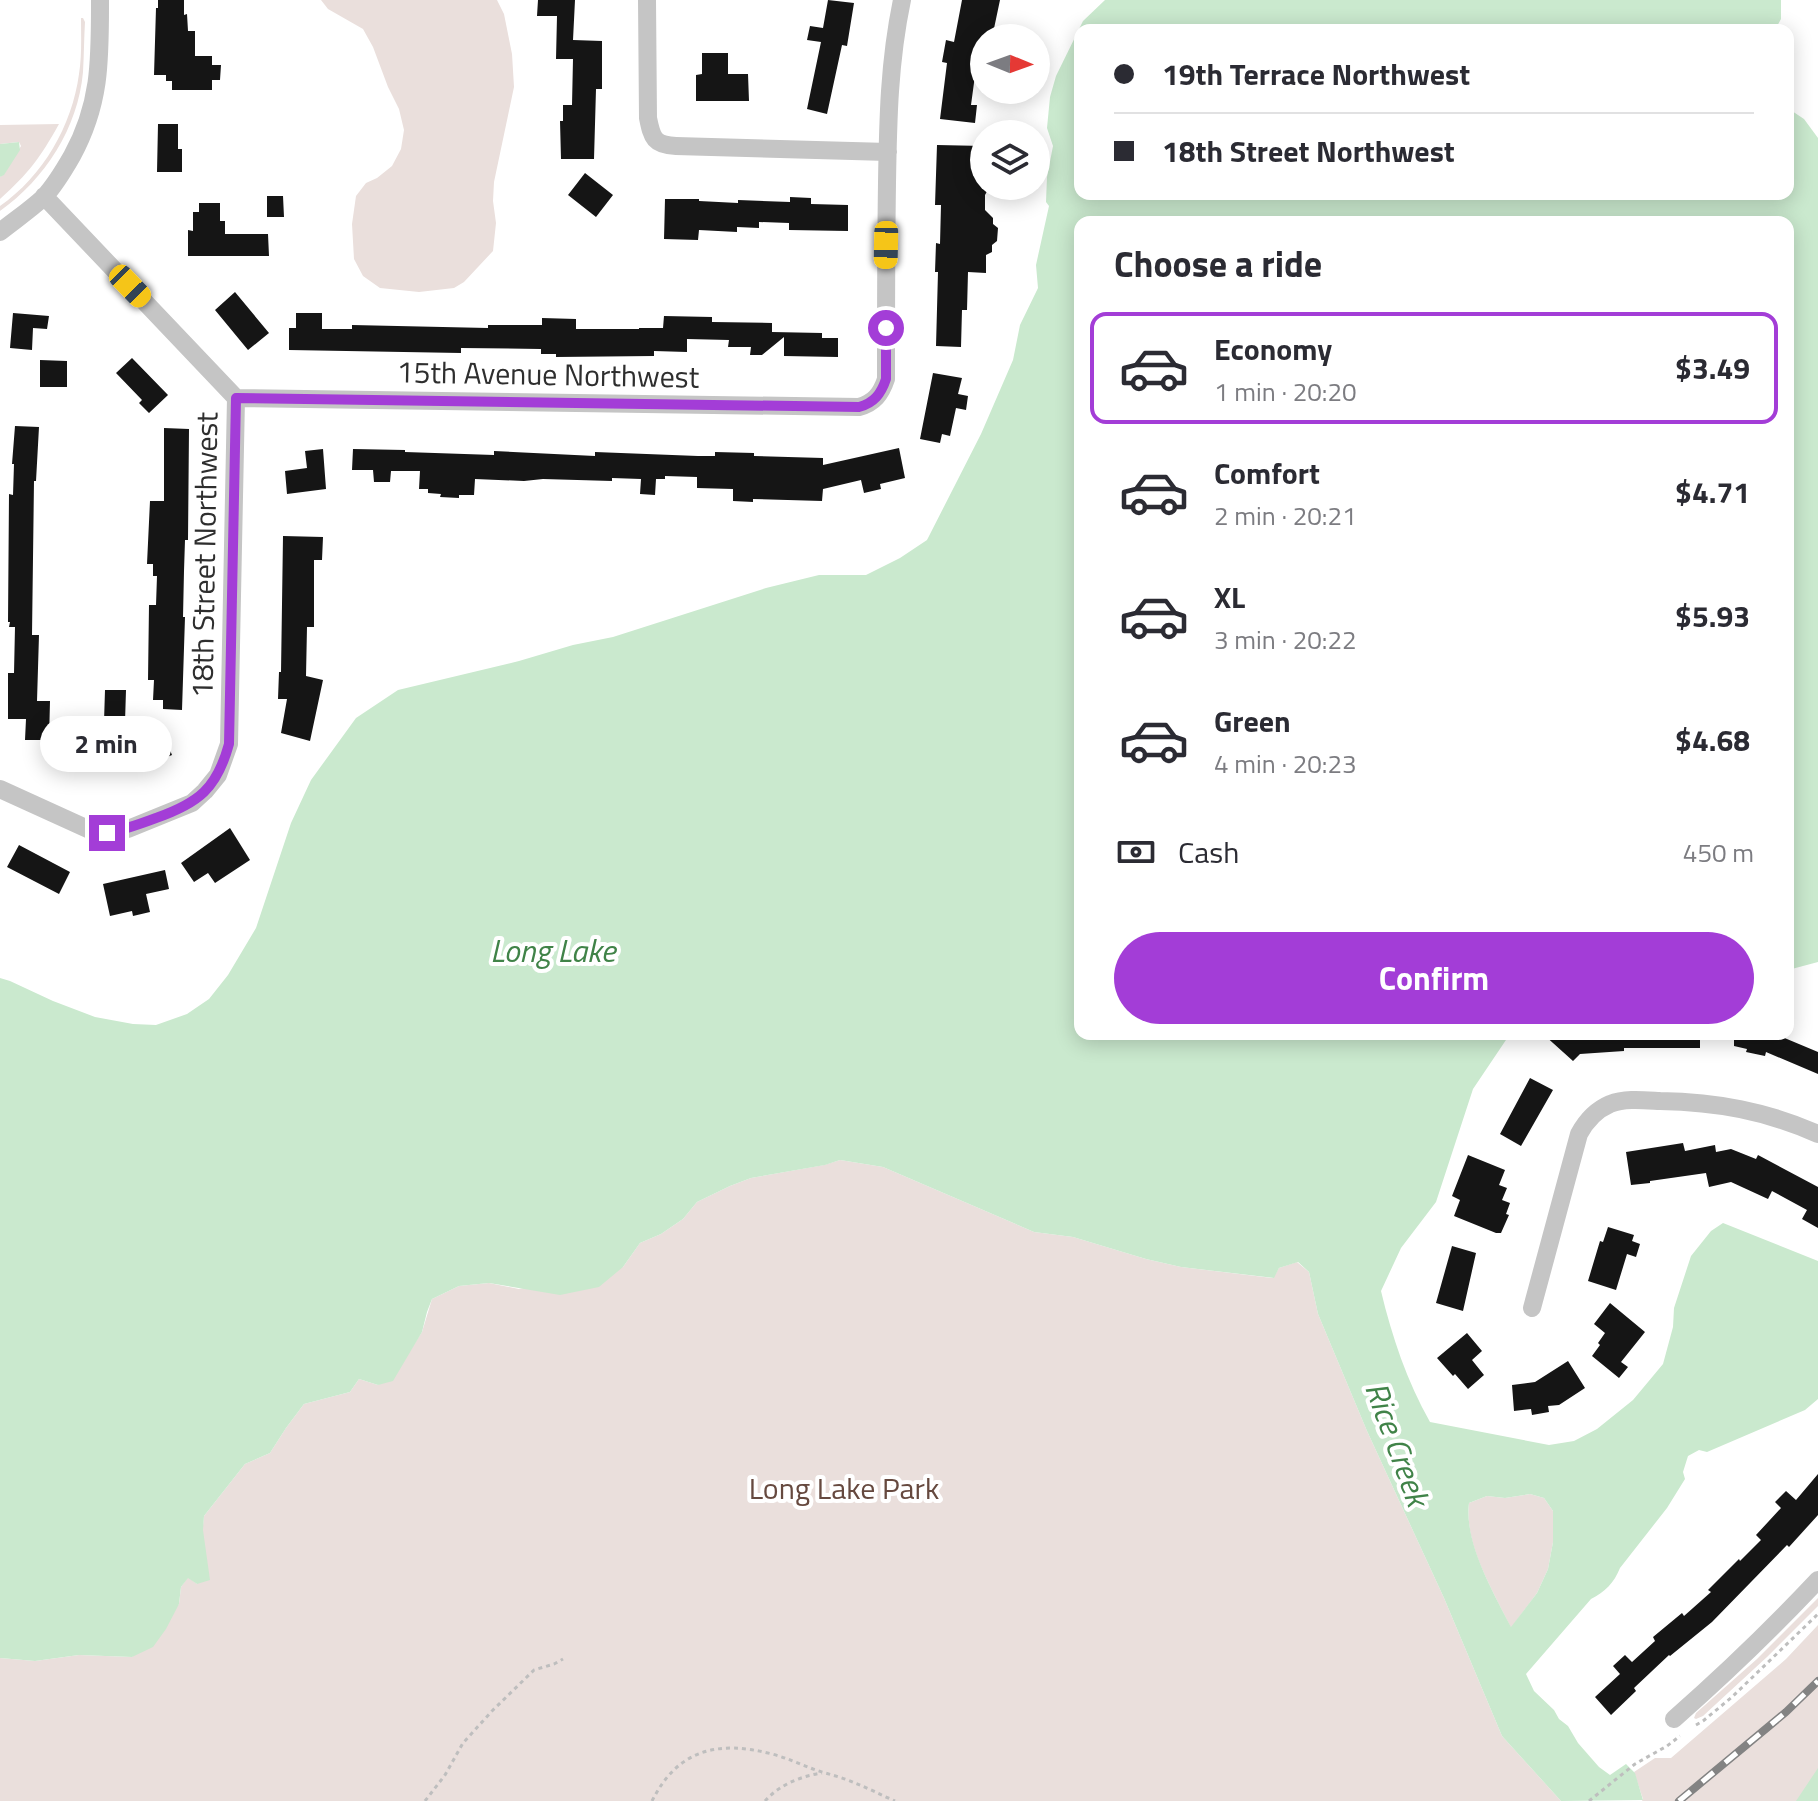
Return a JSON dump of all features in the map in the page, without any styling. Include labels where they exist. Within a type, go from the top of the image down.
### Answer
[{"type":"street","points":[[0,232],[44,196],[81,139],[97,89],[100,0]]},
{"type":"street","points":[[647,0],[648,118],[655,141],[676,146],[888,152],[890,78],[902,0]]},
{"type":"street","name":"15th Avenue Northwest","points":[[236,398],[859,407],[875,401],[886,379],[888,152]]},
{"type":"street","name":"18th Street Northwest","points":[[0,789],[90,830],[107,833],[128,829],[192,803],[218,775],[229,744],[236,398],[44,196]]},
{"type":"street","points":[[1532,1308],[1579,1134],[1600,1109],[1625,1100],[1695,1102],[1742,1108],[1780,1118],[1818,1134]]},
{"type":"street","points":[[1674,1719],[1777,1624],[1818,1580]]},
{"type":"path","points":[[1694,1726],[1732,1697],[1818,1614]]},
{"type":"path","points":[[425,1801],[445,1775],[463,1743],[492,1711],[534,1670],[563,1659]]},
{"type":"path","points":[[1589,1801],[1635,1764],[1667,1746]]},
{"type":"path","points":[[652,1801],[664,1779],[688,1758],[703,1751],[736,1748],[775,1755],[855,1783],[895,1801]]},
{"type":"path","points":[[765,1801],[792,1782],[825,1773]]},
{"type":"green space","points":[[321,0],[497,0],[504,14],[512,54],[514,87],[494,182],[496,223],[493,251],[464,282],[454,288],[419,292],[380,288],[363,276],[354,259],[352,224],[356,196],[366,183],[392,166],[401,149],[404,130],[399,109],[363,29],[328,9]]},
{"type":"green space","points":[[81,18],[85,22],[83,72],[74,113],[45,168],[0,211],[0,206],[42,165],[70,112],[79,74]]},
{"type":"green space","points":[[59,124],[33,164],[0,199],[0,177],[21,146],[19,142],[0,144],[0,125]]},
{"type":"green space","name":"Long Lake Park","points":[[840,1160],[883,1167],[1034,1232],[1073,1237],[1146,1259],[1181,1267],[1273,1278],[1279,1268],[1297,1262],[1309,1272],[1318,1314],[1502,1736],[1561,1801],[0,1801],[0,1658],[35,1661],[79,1655],[132,1657],[179,1604],[181,1587],[188,1577],[197,1584],[204,1516],[245,1464],[270,1453],[304,1404],[350,1392],[359,1379],[378,1385],[422,1332],[432,1299],[459,1286],[489,1283],[519,1289],[623,1267],[640,1243],[683,1219],[697,1202],[751,1178]]},
{"type":"green space","points":[[1530,1494],[1544,1498],[1553,1511],[1553,1542],[1548,1569],[1537,1593],[1511,1628],[1475,1551],[1469,1503],[1487,1496],[1505,1498]]},
{"type":"green space","points":[[1818,1598],[1818,1606],[1767,1657],[1703,1716],[1694,1718],[1696,1713],[1757,1659]]},
{"type":"green space","points":[[1818,1625],[1818,1801],[1642,1801],[1634,1772],[1655,1758],[1671,1758],[1786,1659]]},
{"type":"water","name":"Long Lake","points":[[1105,0],[1781,0],[1778,24],[1082,24]]},
{"type":"water","name":"Long Lake","points":[[1074,39],[1074,200],[1794,200],[1794,112],[1804,119],[1818,138],[1818,962],[1794,968],[1794,216],[1074,216],[1074,1040],[1506,1040],[1473,1089],[1436,1202],[1401,1248],[1381,1291],[1401,1358],[1430,1422],[1549,1445],[1574,1441],[1597,1429],[1633,1400],[1663,1364],[1673,1327],[1674,1308],[1691,1256],[1711,1231],[1723,1223],[1818,1261],[1818,1399],[1805,1410],[1707,1452],[1699,1450],[1688,1456],[1683,1472],[1685,1479],[1612,1583],[1591,1599],[1526,1674],[1534,1691],[1568,1726],[1599,1767],[1610,1775],[1626,1764],[1635,1773],[1643,1800],[1561,1801],[1502,1736],[1318,1314],[1309,1272],[1298,1262],[1279,1268],[1274,1278],[1181,1267],[1073,1237],[1034,1232],[883,1167],[840,1160],[751,1178],[697,1202],[683,1219],[640,1243],[623,1267],[599,1287],[560,1295],[489,1283],[459,1286],[432,1299],[422,1332],[393,1381],[378,1385],[359,1379],[350,1392],[304,1404],[270,1453],[245,1464],[204,1516],[210,1580],[197,1584],[188,1578],[181,1587],[179,1604],[153,1647],[132,1657],[79,1655],[35,1661],[0,1658],[0,978],[95,1017],[156,1025],[187,1014],[209,999],[228,975],[256,928],[291,823],[311,780],[356,718],[398,690],[613,637],[766,588],[819,575],[866,575],[927,540],[981,434],[1013,360],[1020,325],[1038,288],[1036,265],[1049,206],[1046,200],[1050,200],[1053,146],[1048,120],[1056,76]],"holes":[[[1530,1494],[1544,1498],[1553,1511],[1553,1542],[1548,1569],[1537,1593],[1511,1627],[1475,1550],[1469,1503],[1487,1496],[1505,1498]]]},
{"type":"water","points":[[19,142],[20,150],[0,177],[0,144]]},
{"type":"water","points":[[1818,1768],[1818,1801],[1796,1801]]},
{"type":"building","points":[[158,0],[184,0],[188,31],[195,31],[195,56],[212,56],[212,65],[221,65],[220,80],[212,80],[212,90],[172,90],[172,81],[166,81],[166,75],[154,75]]},
{"type":"building","points":[[538,0],[575,0],[573,40],[602,41],[602,89],[596,89],[594,159],[561,159],[560,121],[563,121],[563,105],[572,105],[573,59],[556,59],[557,16],[537,16]]},
{"type":"building","points":[[828,0],[854,3],[847,46],[842,45],[827,114],[807,109],[821,42],[807,40],[810,26],[823,28]]},
{"type":"building","points":[[962,0],[1000,0],[995,24],[970,24],[970,104],[977,105],[975,120],[970,122],[940,119],[947,63],[942,62],[946,40],[954,42]]},
{"type":"building","points":[[702,53],[728,53],[728,74],[748,74],[749,101],[696,101],[696,75],[702,74]]},
{"type":"building","points":[[158,124],[178,124],[182,172],[157,172]]},
{"type":"building","points":[[937,145],[970,146],[970,200],[985,200],[985,210],[998,228],[997,241],[992,245],[992,252],[986,255],[986,273],[968,272],[967,310],[962,310],[961,347],[936,346],[936,243],[940,244],[941,205],[935,205]]},
{"type":"building","points":[[585,173],[613,195],[596,217],[568,195]]},
{"type":"building","points":[[267,196],[283,196],[284,217],[267,217]]},
{"type":"building","points":[[790,197],[811,198],[811,204],[848,205],[848,231],[789,230],[789,223],[759,222],[759,228],[737,227],[737,232],[699,230],[698,240],[664,239],[665,199],[738,203],[738,200],[790,202]]},
{"type":"building","points":[[199,203],[220,203],[220,221],[225,221],[225,234],[268,234],[269,256],[188,256],[188,230],[193,231],[193,212],[199,212]]},
{"type":"building","points":[[235,292],[269,333],[248,350],[215,310]]},
{"type":"building","points":[[13,313],[49,316],[47,329],[33,328],[32,350],[10,348]]},
{"type":"building","points":[[296,313],[322,313],[322,329],[352,329],[352,325],[488,328],[488,325],[542,325],[542,318],[576,319],[576,329],[639,329],[663,328],[664,316],[712,317],[712,322],[772,323],[772,332],[822,333],[822,338],[838,338],[838,357],[784,356],[784,337],[762,355],[750,355],[751,347],[728,347],[729,340],[687,339],[687,352],[654,351],[654,356],[556,357],[556,354],[541,354],[541,349],[461,348],[461,353],[289,350],[289,328],[296,328]]},
{"type":"building","points":[[132,358],[168,395],[149,413],[139,403],[142,400],[116,373]]},
{"type":"building","points":[[40,360],[67,361],[67,387],[40,387]]},
{"type":"building","points":[[933,373],[962,378],[958,394],[968,396],[966,410],[956,408],[950,436],[942,434],[940,443],[920,439]]},
{"type":"building","points":[[15,426],[39,427],[34,481],[32,635],[39,635],[37,701],[50,701],[49,740],[25,740],[26,719],[8,719],[8,673],[14,673],[15,627],[9,627],[8,622],[9,494],[13,495]]},
{"type":"building","points":[[164,428],[189,429],[182,710],[163,709],[163,700],[153,700],[154,680],[148,680],[149,605],[156,605],[157,576],[153,576],[153,564],[147,564],[150,501],[164,501]]},
{"type":"building","points":[[899,448],[905,478],[880,484],[881,489],[864,493],[861,480],[823,489],[822,501],[733,501],[733,489],[697,488],[697,477],[665,476],[665,479],[656,479],[655,495],[640,494],[641,479],[475,479],[474,495],[440,497],[441,494],[428,493],[428,489],[419,489],[420,471],[391,471],[390,482],[374,482],[373,470],[352,470],[353,449],[494,455],[494,451],[595,456],[595,452],[698,456],[715,456],[715,452],[754,453],[754,456],[823,458],[823,465]]},
{"type":"building","points":[[323,449],[326,489],[287,494],[285,471],[307,468],[305,451]]},
{"type":"building","points":[[283,536],[323,537],[322,560],[314,560],[314,627],[307,627],[306,676],[323,680],[310,741],[281,733],[287,699],[278,699]]},
{"type":"building","points":[[105,690],[126,690],[125,722],[104,722]]},
{"type":"building","points":[[164,735],[172,755],[133,771],[124,748]]},
{"type":"building","points":[[230,828],[250,860],[215,883],[208,873],[194,882],[181,863]]},
{"type":"building","points":[[19,845],[70,872],[59,894],[7,867]]},
{"type":"building","points":[[165,870],[169,889],[146,894],[150,912],[133,916],[132,911],[110,916],[103,884]]},
{"type":"building","points":[[1550,1040],[1700,1040],[1700,1048],[1624,1048],[1624,1051],[1580,1054],[1573,1061]]},
{"type":"building","points":[[1734,1040],[1789,1040],[1818,1052],[1818,1074],[1766,1052],[1765,1056],[1734,1046]]},
{"type":"building","points":[[1530,1078],[1553,1090],[1521,1146],[1500,1134]]},
{"type":"building","points":[[1683,1143],[1685,1151],[1715,1145],[1716,1152],[1731,1149],[1756,1159],[1758,1155],[1818,1187],[1818,1228],[1802,1219],[1807,1210],[1772,1191],[1768,1199],[1731,1182],[1709,1187],[1706,1173],[1631,1185],[1626,1152]]},
{"type":"building","points":[[1468,1155],[1505,1170],[1499,1185],[1507,1188],[1502,1200],[1510,1203],[1506,1214],[1509,1215],[1501,1233],[1454,1216],[1460,1200],[1452,1196]]},
{"type":"building","points":[[1608,1227],[1634,1235],[1632,1241],[1640,1244],[1636,1257],[1627,1254],[1616,1290],[1588,1281],[1600,1241],[1603,1242]]},
{"type":"building","points":[[1452,1246],[1476,1253],[1463,1311],[1436,1303]]},
{"type":"building","points":[[1610,1303],[1645,1332],[1621,1362],[1628,1367],[1619,1378],[1592,1356],[1605,1333],[1594,1324]]},
{"type":"building","points":[[1467,1333],[1482,1351],[1472,1360],[1484,1375],[1468,1389],[1437,1358]]},
{"type":"building","points":[[1568,1361],[1585,1388],[1559,1405],[1548,1406],[1549,1412],[1532,1415],[1531,1409],[1514,1411],[1512,1385],[1535,1382]]},
{"type":"building","points":[[1818,1474],[1818,1515],[1712,1622],[1669,1655],[1634,1688],[1636,1691],[1611,1715],[1595,1697],[1620,1674],[1613,1666],[1625,1655],[1632,1662],[1655,1641],[1653,1637],[1682,1613],[1684,1616],[1711,1592],[1708,1590],[1761,1540],[1756,1535],[1781,1508],[1775,1502],[1786,1491],[1796,1500]]},
{"type":"railway","points":[[1679,1801],[1786,1712],[1818,1681]]},
{"type":"route","points":[[107,833],[128,829],[192,803],[218,775],[225,759],[229,744],[236,398],[859,407],[875,401],[884,387],[886,328]]},
{"type":"water label","name":"Rice Creek","points":[[1397,1444]]}]
